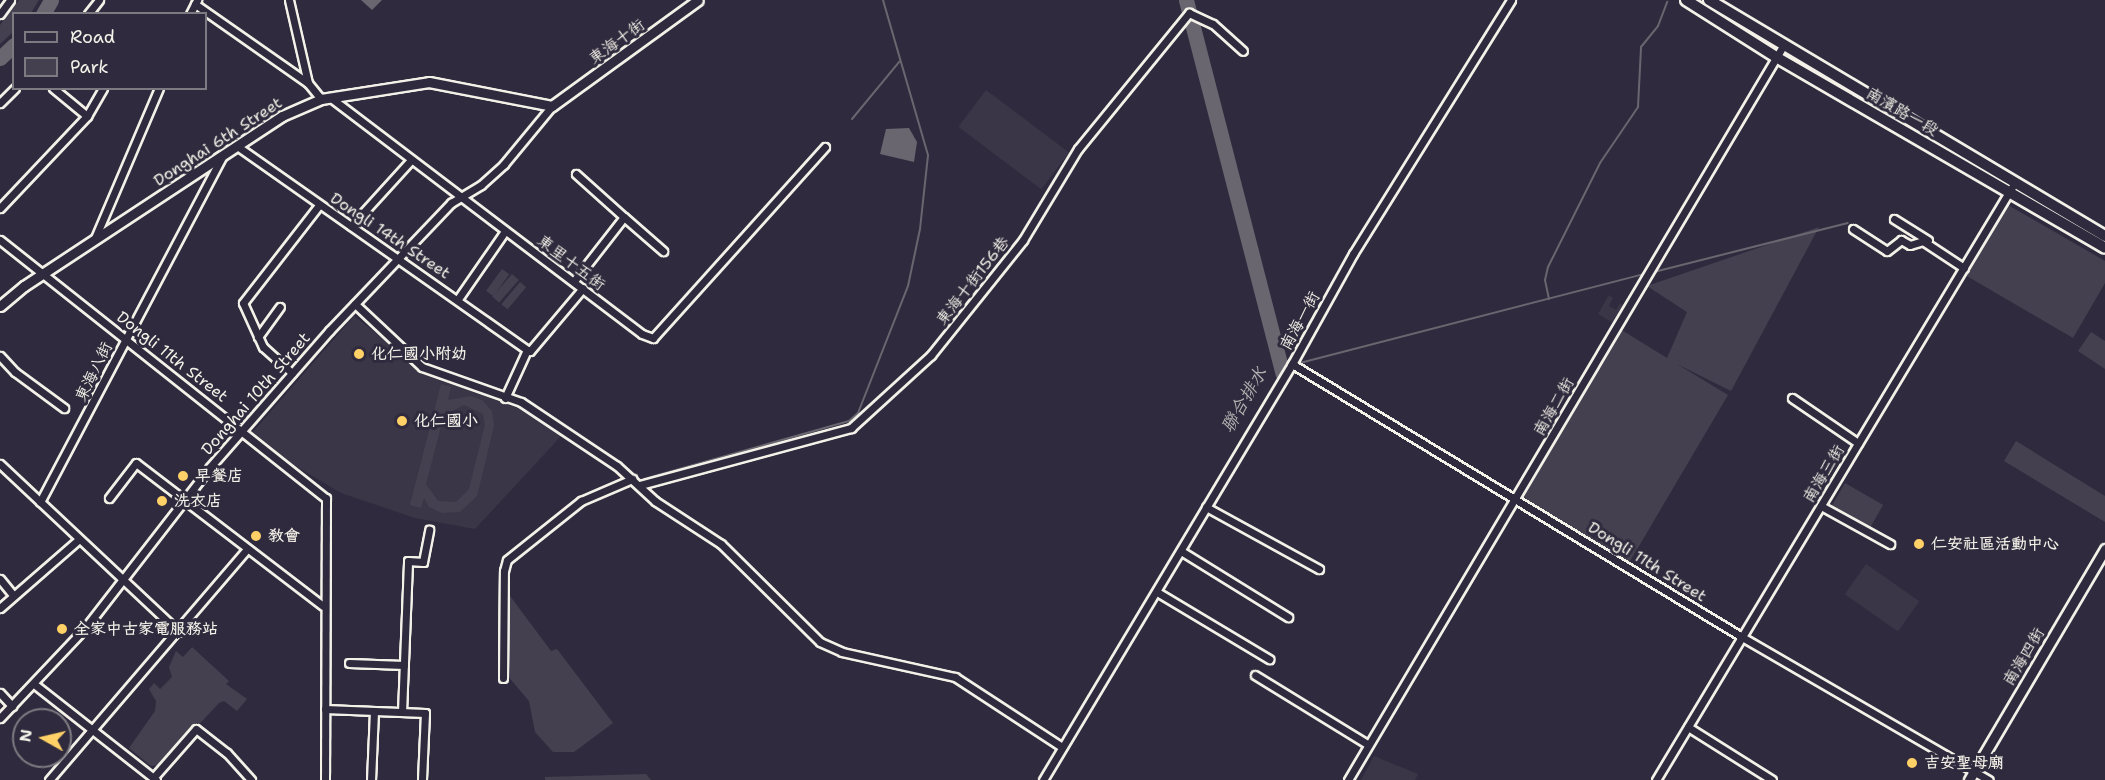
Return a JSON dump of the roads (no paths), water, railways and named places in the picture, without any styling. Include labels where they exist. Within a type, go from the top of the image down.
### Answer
[{"type":"main road","name":"南濱路一段","points":[[1686,0],[1776,57],[2105,236]]},
{"type":"main road","name":"南濱路一段","points":[[1709,0],[2013,186],[2105,248]]},
{"type":"street","points":[[0,14],[10,0]]},
{"type":"street","points":[[90,12],[99,0]]},
{"type":"street","points":[[289,0],[308,83]]},
{"type":"street","name":"東海十街","points":[[552,106],[698,0]]},
{"type":"street","name":"南海一街","points":[[1043,780],[1292,364],[1353,254],[1510,0]]},
{"type":"street","name":"東里十五街","points":[[196,2],[460,196],[642,334],[658,336],[825,147]]},
{"type":"street","name":"東海十街156巷","points":[[640,485],[851,428],[931,356],[1023,240],[1078,149],[1189,13],[1213,24],[1243,51]]},
{"type":"street","name":"南海二街","points":[[1351,779],[1367,744],[1516,498],[1783,46]]},
{"type":"street","name":"Donghai 6th Street","points":[[0,306],[43,274],[222,158],[282,116],[326,99],[429,82],[552,106]]},
{"type":"street","points":[[0,103],[13,90]]},
{"type":"street","points":[[55,90],[87,116]]},
{"type":"street","points":[[0,208],[87,116],[102,90]]},
{"type":"street","points":[[93,243],[158,90]]},
{"type":"street","name":"Donghai 10th Street","points":[[0,718],[34,684],[125,578],[242,429],[292,373],[398,258],[460,196],[482,184],[504,164],[552,106]]},
{"type":"street","name":"Dongli 14th Street","points":[[237,147],[458,299],[527,350]]},
{"type":"street","name":"東海八街","points":[[40,502],[222,158]]},
{"type":"street","points":[[351,226],[411,160]]},
{"type":"street","points":[[576,174],[663,251]]},
{"type":"street","name":"南海三街","points":[[1656,780],[2013,186]]},
{"type":"street","points":[[292,373],[263,347],[243,303],[319,205]]},
{"type":"street","points":[[574,281],[624,217]]},
{"type":"street","points":[[1894,219],[1965,266]]},
{"type":"street","points":[[1852,229],[1887,251],[1901,240],[1910,245],[1923,241],[1965,266]]},
{"type":"street","points":[[458,299],[505,231]]},
{"type":"street","name":"Dongli 11th Street","points":[[0,240],[242,429],[326,498],[323,606]]},
{"type":"street","points":[[506,398],[527,350],[530,351],[583,288]]},
{"type":"street","points":[[355,304],[422,367],[506,398],[560,424],[640,485],[676,517],[721,544],[820,642],[842,652],[955,677],[1062,747]]},
{"type":"street","points":[[258,337],[280,307]]},
{"type":"street","points":[[0,356],[15,372],[64,408]]},
{"type":"street","name":"Dongli 11th Street","points":[[1292,364],[1972,776],[1989,780]]},
{"type":"street","points":[[1792,398],[1858,443]]},
{"type":"street","points":[[109,498],[136,463],[323,606],[325,780]]},
{"type":"street","points":[[0,464],[78,540],[125,578],[179,632]]},
{"type":"street","points":[[503,678],[503,583],[507,560],[581,501],[632,479]]},
{"type":"street","points":[[1821,506],[1890,544]]},
{"type":"street","points":[[1206,507],[1319,569]]},
{"type":"street","points":[[402,712],[408,561],[423,562],[429,530]]},
{"type":"street","points":[[0,608],[78,540]]},
{"type":"street","points":[[49,780],[179,632],[247,549]]},
{"type":"street","name":"南海四街","points":[[1972,776],[2105,549]]},
{"type":"street","points":[[1181,551],[1288,617]]},
{"type":"street","points":[[0,579],[13,596]]},
{"type":"street","points":[[1157,592],[1269,659]]},
{"type":"street","points":[[348,663],[404,665]]},
{"type":"street","points":[[1255,675],[1367,744]]},
{"type":"street","points":[[34,684],[154,779],[196,729],[251,779]]},
{"type":"street","points":[[0,693],[12,706]]},
{"type":"street","points":[[325,709],[425,713],[422,780]]},
{"type":"street","points":[[371,780],[374,711]]},
{"type":"street","points":[[1688,727],[1772,780]]},
{"type":"waterway","points":[[44,12],[51,0]]},
{"type":"waterway","points":[[644,479],[849,421],[858,413],[908,286],[920,229],[928,155],[883,0]]},
{"type":"waterway","name":"聯合排水","points":[[1186,0],[1283,374]]},
{"type":"waterway","points":[[1549,299],[1545,280],[1548,267],[1600,163],[1638,107],[1641,47],[1658,26],[1667,2]]},
{"type":"waterway","points":[[0,58],[12,47]]},
{"type":"waterway","points":[[852,119],[900,61]]},
{"type":"waterway","points":[[1650,273],[1848,223]]},
{"type":"waterway","points":[[1296,364],[1644,274]]},
{"type":"waterway","name":"聯合排水","points":[[1187,533],[1253,422]]},
{"type":"place","name":"化仁國小附幼","points":[[359,354]]},
{"type":"place","name":"化仁國小","points":[[402,421]]},
{"type":"place","name":"早餐店","points":[[183,476]]},
{"type":"place","name":"洗衣店","points":[[162,501]]},
{"type":"place","name":"教會","points":[[256,536]]},
{"type":"place","name":"仁安社區活動中心","points":[[1919,544]]},
{"type":"place","name":"全家中古家電服務站","points":[[62,629]]},
{"type":"place","name":"吉安聖母廟","points":[[1912,763]]}]
